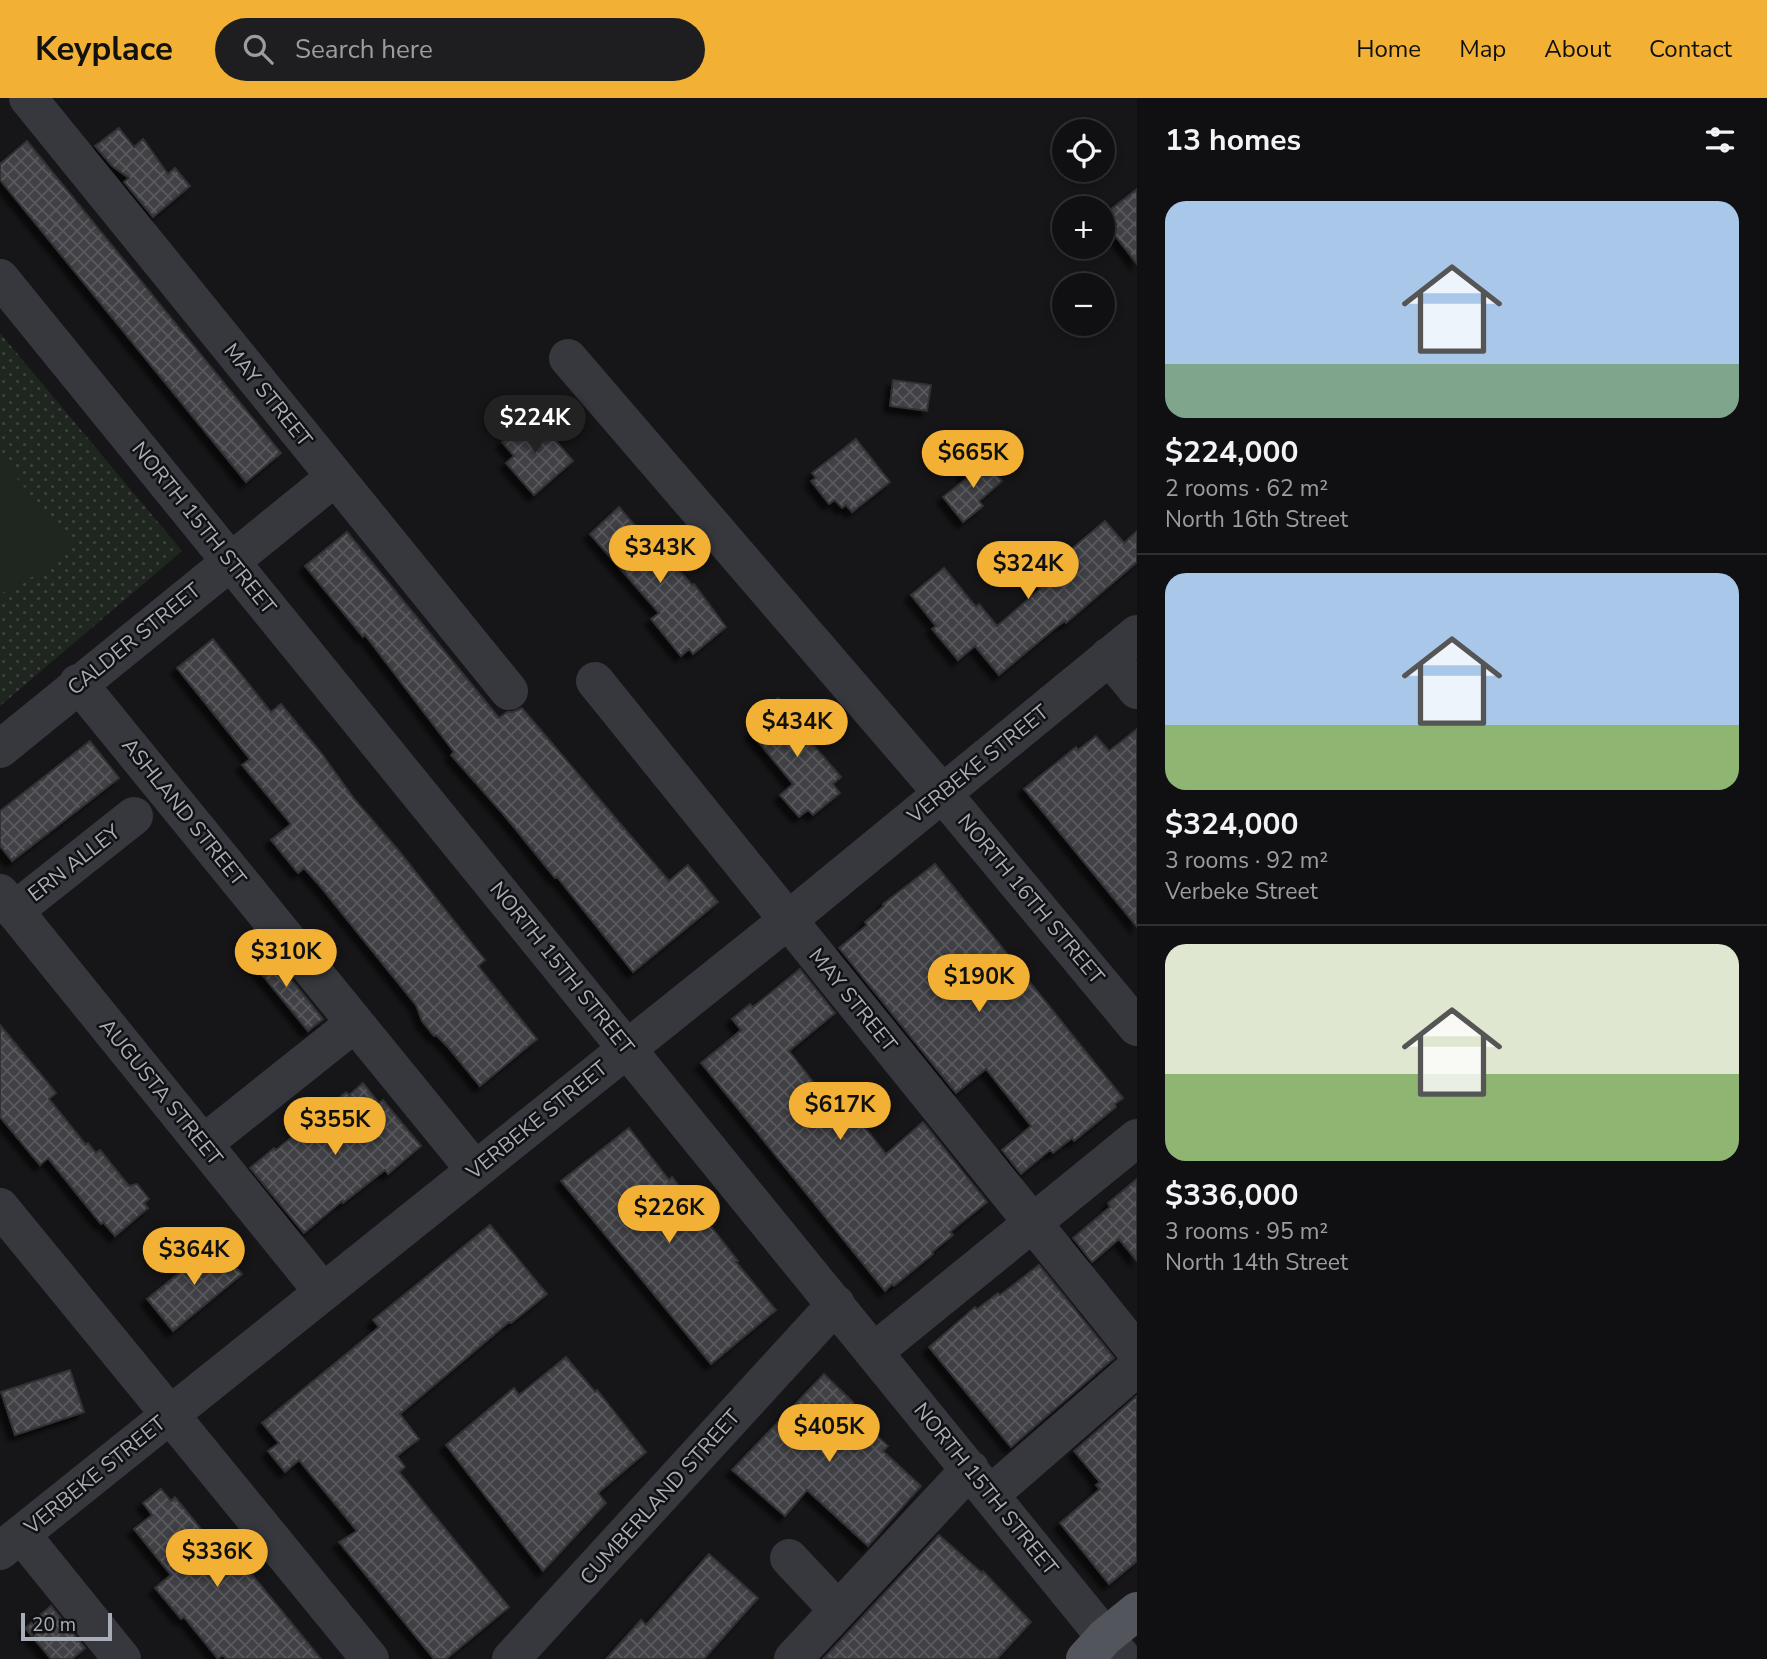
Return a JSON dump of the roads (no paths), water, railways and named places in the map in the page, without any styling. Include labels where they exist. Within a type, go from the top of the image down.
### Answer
[{"type":"main road","points":[[1104,1652],[1137,1611]]},
{"type":"street","points":[[0,111],[16,98]]},
{"type":"street","name":"MAY STREET","points":[[28,98],[509,691]]},
{"type":"street","name":"NORTH 15TH STREET","points":[[0,278],[981,1482],[1104,1652]]},
{"type":"street","name":"NORTH 16TH STREET","points":[[568,358],[943,793],[1137,1027]]},
{"type":"street","name":"CALDER STREET","points":[[0,749],[335,477]]},
{"type":"street","points":[[1123,645],[1137,690]]},
{"type":"street","name":"VERBEKE STREET","points":[[11,1542],[788,920],[1123,645]]},
{"type":"street","name":"MAY STREET","points":[[595,681],[1137,1352]]},
{"type":"street","name":"ASHLAND STREET","points":[[78,683],[475,1170]]},
{"type":"street","name":"ERN ALLEY","points":[[7,902],[134,816]]},
{"type":"street","name":"AUGUSTA STREET","points":[[7,902],[323,1292]]},
{"type":"street","points":[[203,1144],[355,1023]]},
{"type":"street","points":[[874,1352],[1137,1138]]},
{"type":"street","points":[[0,1207],[370,1659]]},
{"type":"street","name":"CUMBERLAND STREET","points":[[511,1659],[836,1304]]},
{"type":"street","points":[[793,1659],[838,1609],[981,1482],[1137,1367]]},
{"type":"street","points":[[11,1542],[122,1659]]},
{"type":"street","points":[[789,1558],[838,1609]]}]
